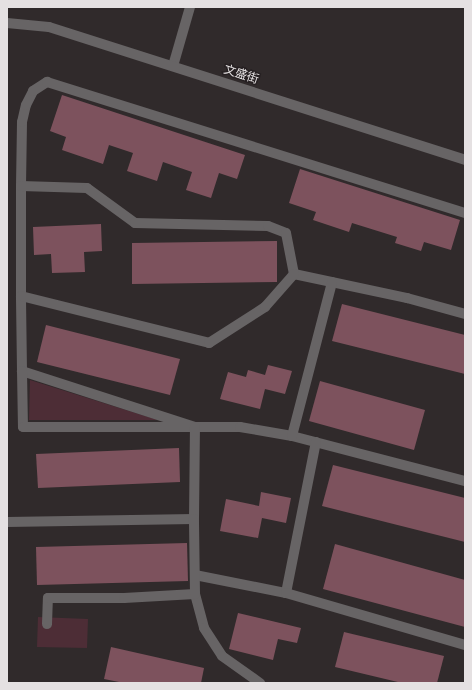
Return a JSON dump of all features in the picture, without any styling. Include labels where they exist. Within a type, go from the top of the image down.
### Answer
[{"type":"street","points":[[173,66],[190,7]]},
{"type":"street","name":"文盛街","points":[[7,23],[49,27],[465,160]]},
{"type":"street","points":[[465,213],[48,82],[33,90],[26,104],[22,122],[21,186],[23,427],[240,427],[292,436],[465,481]]},
{"type":"street","points":[[21,186],[87,188],[135,223],[268,226],[286,233],[294,274]]},
{"type":"street","points":[[294,274],[407,298],[465,314]]},
{"type":"street","points":[[21,296],[209,343],[265,307],[294,274]]},
{"type":"street","points":[[292,436],[332,282]]},
{"type":"street","points":[[22,371],[195,427]]},
{"type":"street","points":[[195,427],[195,594],[204,628],[222,656],[260,683]]},
{"type":"street","points":[[286,593],[316,442]]},
{"type":"street","points":[[7,522],[194,519]]},
{"type":"street","points":[[195,575],[286,593],[465,645]]},
{"type":"street","points":[[47,624],[48,598],[124,598],[195,594]]},
{"type":"shaded area","points":[[30,380],[158,420],[29,420]]},
{"type":"shaded area","points":[[38,617],[88,619],[87,648],[37,647]]},
{"type":"building","points":[[62,95],[245,155],[237,179],[219,173],[211,198],[186,190],[192,172],[163,162],[157,181],[127,171],[133,153],[109,145],[103,164],[62,150],[66,137],[50,131]]},
{"type":"building","points":[[300,169],[460,220],[451,250],[424,242],[421,251],[395,243],[397,237],[352,223],[349,232],[313,220],[316,212],[289,203]]},
{"type":"building","points":[[101,224],[102,251],[84,252],[85,272],[52,273],[51,254],[34,255],[33,227]]},
{"type":"building","points":[[277,241],[277,282],[132,284],[132,243]]},
{"type":"building","points":[[342,304],[465,335],[465,374],[332,341]]},
{"type":"building","points":[[46,325],[180,359],[170,395],[37,362]]},
{"type":"building","points":[[268,365],[292,371],[285,394],[265,389],[260,409],[220,399],[228,372],[246,377],[248,370],[265,375]]},
{"type":"building","points":[[320,381],[425,410],[414,450],[309,421]]},
{"type":"building","points":[[179,448],[180,482],[38,488],[36,454]]},
{"type":"building","points":[[333,465],[465,498],[465,542],[322,506]]},
{"type":"building","points":[[261,492],[291,498],[286,523],[262,518],[258,538],[220,531],[226,499],[259,506]]},
{"type":"building","points":[[187,543],[188,581],[37,585],[36,547]]},
{"type":"building","points":[[335,544],[465,580],[465,627],[323,589]]},
{"type":"building","points":[[238,613],[301,628],[297,643],[278,639],[273,660],[229,649]]},
{"type":"building","points":[[344,632],[444,656],[437,683],[402,683],[335,667]]},
{"type":"building","points":[[111,647],[204,668],[201,683],[124,683],[104,679]]}]
